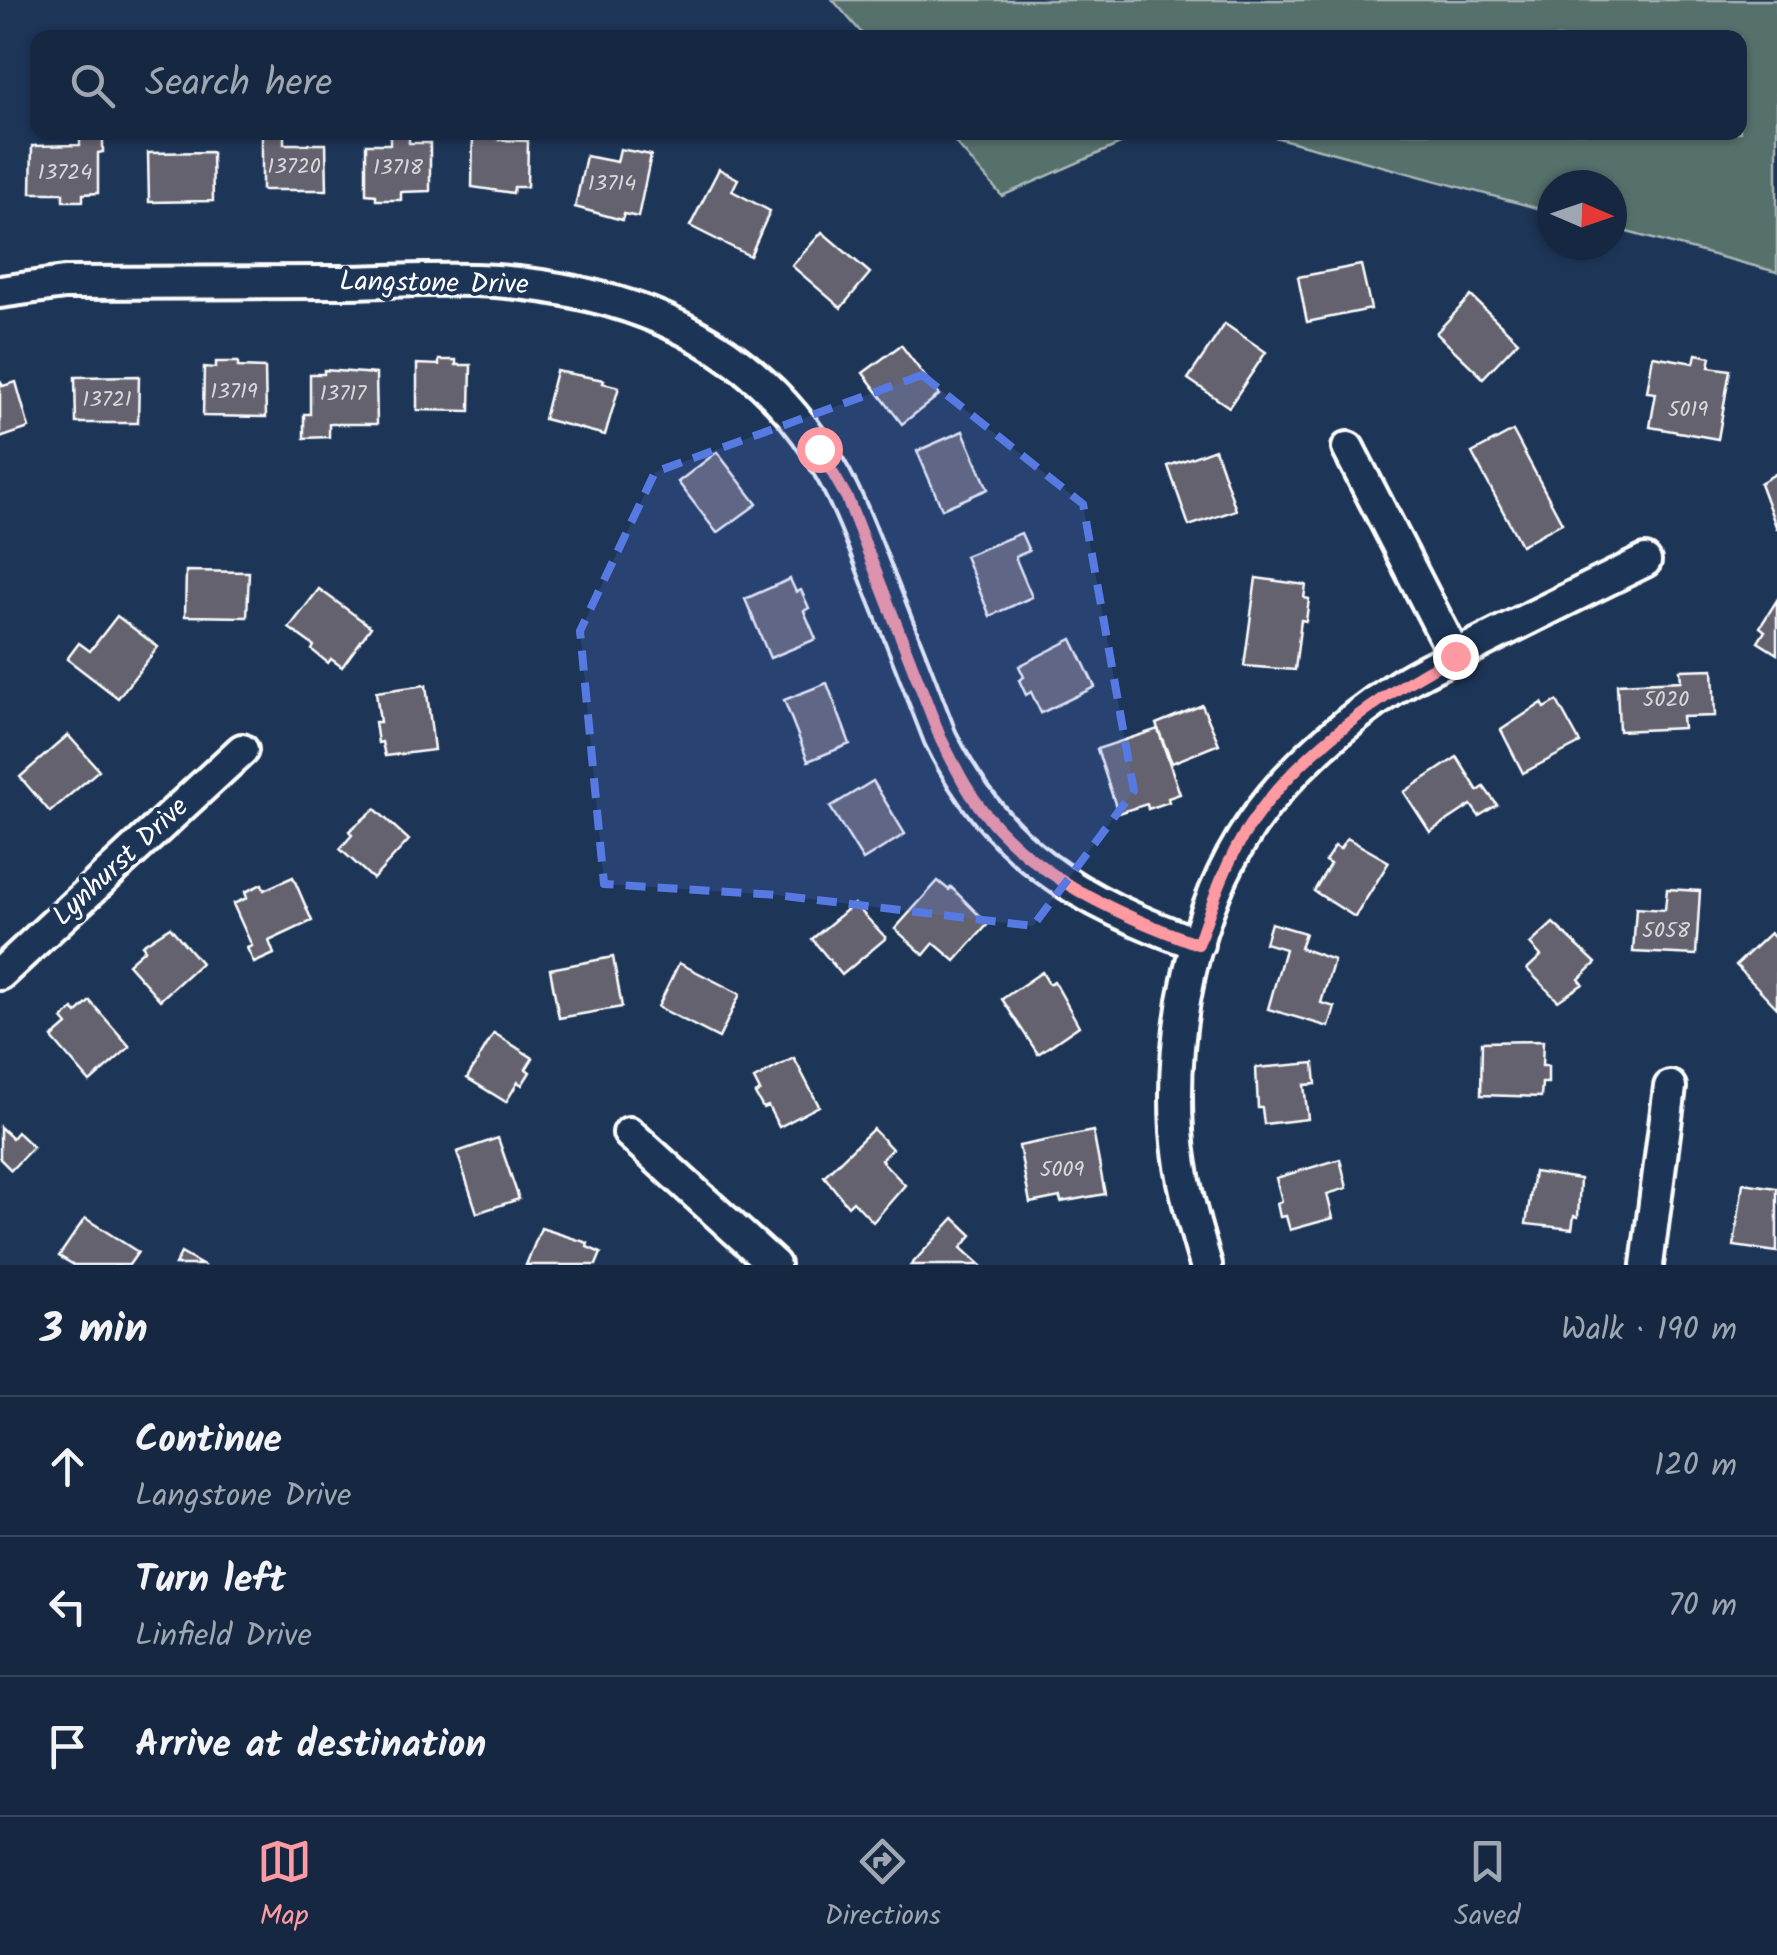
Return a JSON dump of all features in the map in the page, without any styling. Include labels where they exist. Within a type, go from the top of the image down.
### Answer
[{"type":"street","name":"Langstone Drive","points":[[0,292],[64,283],[493,281],[567,289],[625,303],[677,324],[725,353],[760,382],[819,449],[847,498],[940,737],[958,774],[988,817],[1033,859],[1084,895],[1139,923],[1198,944]]},
{"type":"street","points":[[1348,448],[1455,656]]},
{"type":"street","points":[[1206,1265],[1187,1200],[1177,1134],[1176,1066],[1184,1000],[1198,944],[1219,885],[1250,826],[1288,779],[1354,718],[1403,683],[1645,561]]},
{"type":"street","name":"Lynhurst Drive","points":[[0,974],[242,750]]},
{"type":"street","points":[[1647,1265],[1670,1087]]},
{"type":"street","points":[[629,1133],[774,1265]]},
{"type":"highlighted area","points":[[922,375],[1083,504],[1134,791],[1033,926],[776,895],[604,884],[580,631],[655,472]]},
{"type":"green space","points":[[833,0],[1777,0],[1777,272],[1627,232],[1627,170],[1537,170],[1537,208],[1286,140],[1747,140],[1747,30],[859,30]]},
{"type":"green space","points":[[953,140],[1129,140],[1002,196]]},
{"type":"building","points":[[80,140],[103,140],[103,152],[98,153],[98,193],[83,194],[83,201],[63,201],[63,193],[31,193],[32,146],[80,145]]},
{"type":"building","points":[[262,140],[326,144],[327,190],[262,190]]},
{"type":"building","points":[[390,140],[430,143],[430,191],[401,192],[401,200],[376,200],[376,195],[366,194],[366,144],[390,144]]},
{"type":"building","points":[[473,140],[528,141],[527,187],[514,187],[513,193],[472,187]]},
{"type":"building","points":[[620,149],[651,155],[638,217],[624,214],[622,220],[575,207],[586,156],[617,162]]},
{"type":"building","points":[[212,152],[213,201],[149,202],[148,153]]},
{"type":"building","points":[[719,169],[738,179],[732,191],[770,211],[750,256],[690,226]]},
{"type":"building","points":[[822,232],[870,273],[841,308],[792,266]]},
{"type":"building","points":[[1361,265],[1371,309],[1307,322],[1298,277]]},
{"type":"building","points":[[1471,296],[1518,341],[1483,378],[1436,333]]},
{"type":"building","points":[[1225,324],[1266,352],[1229,407],[1188,379]]},
{"type":"building","points":[[901,345],[939,395],[902,424],[863,373]]},
{"type":"building","points":[[1696,354],[1711,357],[1709,367],[1730,370],[1718,439],[1650,427],[1656,393],[1647,392],[1653,356],[1694,363]]},
{"type":"building","points":[[439,360],[471,365],[470,411],[417,410],[417,364],[439,365]]},
{"type":"building","points":[[216,362],[265,368],[266,417],[203,416],[204,367],[216,368]]},
{"type":"building","points":[[324,370],[376,374],[377,424],[329,424],[329,437],[304,438],[304,414],[310,414],[310,374],[324,374]]},
{"type":"building","points":[[556,371],[604,380],[603,383],[619,387],[605,435],[544,419]]},
{"type":"building","points":[[139,376],[138,423],[76,423],[75,377]]},
{"type":"building","points":[[0,380],[3,386],[16,382],[29,428],[0,438]]},
{"type":"building","points":[[963,431],[988,489],[942,509],[917,451]]},
{"type":"building","points":[[1513,431],[1562,523],[1521,545],[1472,453]]},
{"type":"building","points":[[1215,449],[1236,510],[1189,526],[1168,466]]},
{"type":"building","points":[[717,452],[757,504],[717,533],[678,482]]},
{"type":"building","points":[[1777,473],[1777,529],[1760,483]]},
{"type":"building","points":[[1021,533],[1029,551],[1015,557],[1032,597],[990,616],[965,556]]},
{"type":"building","points":[[186,571],[249,572],[247,617],[185,616]]},
{"type":"building","points":[[1256,578],[1306,585],[1304,598],[1309,599],[1306,621],[1301,620],[1295,670],[1244,666]]},
{"type":"building","points":[[790,579],[796,592],[801,590],[809,608],[804,611],[816,639],[770,658],[745,599]]},
{"type":"building","points":[[319,589],[371,627],[342,667],[331,659],[328,663],[312,650],[314,646],[289,628]]},
{"type":"building","points":[[1777,600],[1777,654],[1758,642],[1765,631],[1760,627]]},
{"type":"building","points":[[117,616],[158,647],[118,698],[67,659],[79,643],[90,651]]},
{"type":"building","points":[[1072,639],[1095,687],[1041,713],[1031,692],[1026,695],[1019,680],[1024,677],[1019,666]]},
{"type":"building","points":[[1713,669],[1715,716],[1682,717],[1683,728],[1619,731],[1617,684],[1681,681],[1680,670]]},
{"type":"building","points":[[827,683],[850,744],[808,761],[784,700]]},
{"type":"building","points":[[426,685],[434,750],[385,756],[382,742],[378,743],[375,722],[380,722],[376,692]]},
{"type":"building","points":[[1557,701],[1580,743],[1523,773],[1501,730],[1542,703],[1545,708]]},
{"type":"building","points":[[1202,705],[1219,744],[1172,763],[1156,724]]},
{"type":"building","points":[[1158,729],[1180,794],[1148,809],[1147,804],[1118,813],[1097,749]]},
{"type":"building","points":[[68,735],[99,770],[50,812],[20,777]]},
{"type":"building","points":[[1457,757],[1478,791],[1484,787],[1497,805],[1479,816],[1471,805],[1430,832],[1404,792]]},
{"type":"building","points":[[873,781],[905,834],[863,860],[830,807]]},
{"type":"building","points":[[375,809],[409,840],[373,879],[340,849],[352,835],[349,831]]},
{"type":"building","points":[[1347,838],[1389,862],[1355,917],[1314,891],[1330,864],[1325,861],[1335,846],[1340,849]]},
{"type":"building","points":[[293,877],[312,921],[269,941],[274,954],[254,963],[247,948],[252,946],[233,904],[247,898],[245,892],[262,884],[264,890]]},
{"type":"building","points":[[938,881],[949,890],[951,887],[988,924],[955,961],[934,943],[924,955],[895,929]]},
{"type":"building","points":[[1667,889],[1700,891],[1696,955],[1633,952],[1636,908],[1665,910]]},
{"type":"building","points":[[854,904],[886,938],[842,975],[812,939]]},
{"type":"building","points":[[1271,923],[1305,933],[1300,948],[1334,960],[1321,1003],[1335,1007],[1329,1027],[1268,1009],[1285,949],[1265,943]]},
{"type":"building","points":[[1553,923],[1596,963],[1579,979],[1583,984],[1558,1001],[1527,969],[1541,956],[1530,944]]},
{"type":"building","points":[[170,927],[201,963],[160,1000],[128,964],[145,949],[142,945]]},
{"type":"building","points":[[1770,933],[1777,940],[1777,1008],[1736,965]]},
{"type":"building","points":[[613,957],[622,1007],[559,1018],[550,969]]},
{"type":"building","points":[[679,963],[740,994],[719,1038],[658,1007]]},
{"type":"building","points":[[1042,972],[1049,984],[1054,981],[1079,1026],[1038,1054],[1002,999]]},
{"type":"building","points":[[90,1001],[130,1047],[90,1082],[52,1038],[67,1025],[62,1019],[73,1009],[77,1013]]},
{"type":"building","points":[[494,1033],[533,1058],[526,1069],[530,1072],[522,1085],[518,1082],[506,1102],[467,1078]]},
{"type":"building","points":[[1543,1041],[1542,1066],[1548,1066],[1548,1083],[1542,1083],[1541,1097],[1481,1095],[1482,1042]]},
{"type":"building","points":[[794,1058],[819,1106],[779,1127],[768,1106],[763,1108],[755,1094],[760,1091],[754,1079]]},
{"type":"building","points":[[1314,1063],[1316,1084],[1304,1085],[1308,1119],[1264,1124],[1262,1108],[1258,1108],[1256,1068]]},
{"type":"building","points":[[0,1127],[12,1138],[17,1132],[33,1147],[11,1170],[0,1159]]},
{"type":"building","points":[[873,1129],[892,1149],[881,1160],[905,1185],[873,1222],[853,1201],[848,1206],[824,1176]]},
{"type":"building","points":[[1093,1131],[1105,1194],[1030,1203],[1019,1146]]},
{"type":"building","points":[[498,1138],[519,1199],[477,1213],[457,1152]]},
{"type":"building","points":[[1340,1159],[1347,1188],[1327,1194],[1333,1218],[1290,1230],[1286,1216],[1280,1217],[1277,1203],[1282,1201],[1276,1178]]},
{"type":"building","points":[[1534,1172],[1580,1179],[1578,1217],[1574,1216],[1572,1229],[1526,1224]]},
{"type":"building","points":[[1743,1183],[1777,1188],[1777,1252],[1734,1246]]},
{"type":"building","points":[[85,1218],[138,1252],[129,1265],[74,1265],[59,1256]]},
{"type":"building","points":[[954,1218],[972,1235],[961,1248],[980,1265],[911,1265]]},
{"type":"building","points":[[541,1228],[588,1243],[587,1247],[601,1253],[596,1265],[526,1265]]},
{"type":"building","points":[[181,1253],[202,1265],[175,1265]]},
{"type":"route","points":[[819,449],[847,498],[940,737],[958,774],[988,817],[1033,859],[1084,895],[1139,923],[1198,944],[1219,885],[1250,826],[1288,779],[1354,718],[1403,683],[1455,656]]}]
